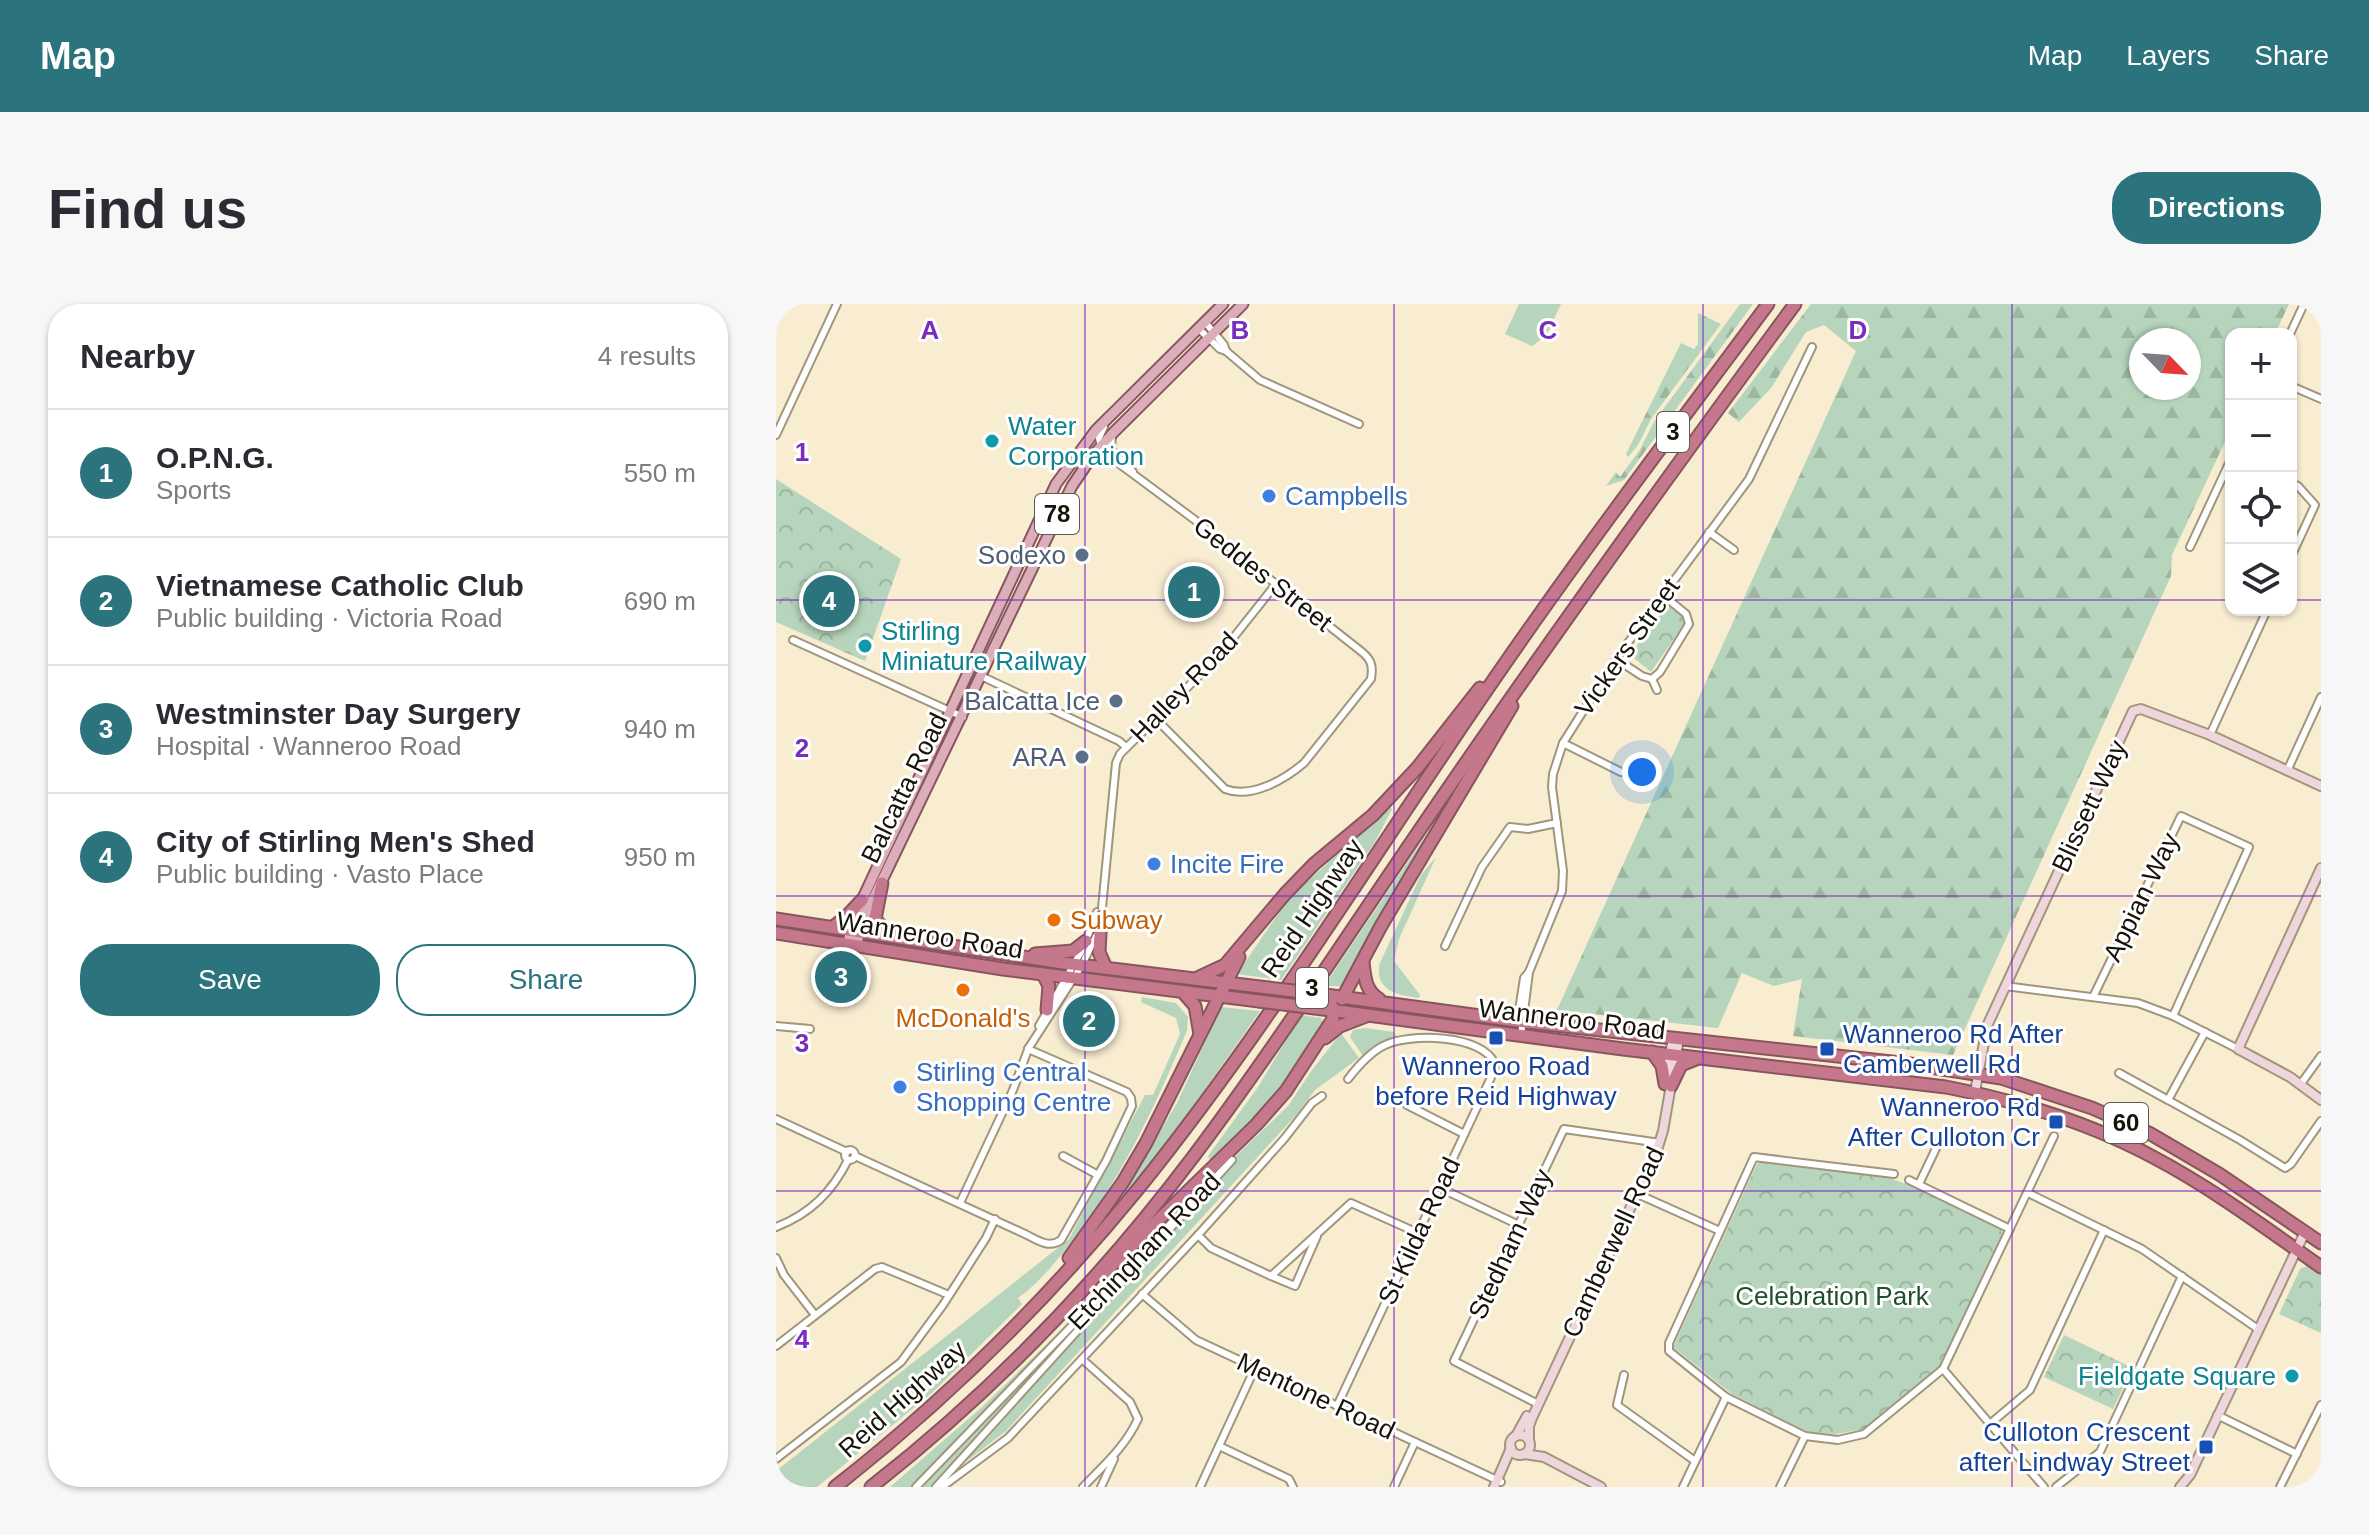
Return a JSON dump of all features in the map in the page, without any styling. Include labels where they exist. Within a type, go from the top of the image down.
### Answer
[{"type":"highway","name":"Reid Highway","points":[[835,1487],[930,1406],[1026,1314],[1135,1192],[1218,1084],[1519,641],[1768,304]]},
{"type":"highway","name":"Reid Highway","points":[[871,1487],[946,1423],[1061,1312],[1190,1161],[1253,1075],[1543,649],[1795,304]]},
{"type":"highway","points":[[1194,979],[1225,965],[1314,864],[1373,815],[1409,777],[1519,641]]},
{"type":"highway","points":[[1344,996],[1543,649]]},
{"type":"highway","points":[[882,883],[875,919],[893,937]]},
{"type":"highway","points":[[833,927],[862,900]]},
{"type":"highway","points":[[1101,915],[1099,952],[1106,968]]},
{"type":"highway","points":[[1026,1314],[1123,1182],[1169,1099],[1225,982],[1265,916]]},
{"type":"highway","name":"Wanneroo Road","points":[[776,919],[1078,965],[1268,988],[1370,1015],[1975,1092],[2058,1115],[2141,1151],[2195,1181],[2321,1267]]},
{"type":"highway","name":"Wanneroo Road","points":[[776,933],[1070,978],[1259,1001],[1323,1002],[1344,996],[1520,1021],[1977,1073],[2061,1097],[2149,1133],[2212,1169],[2321,1243]]},
{"type":"highway","points":[[1018,955],[1073,951],[1086,941]]},
{"type":"highway","points":[[1363,960],[1370,993],[1383,1001]]},
{"type":"highway","points":[[1043,974],[1049,986],[1047,1010]]},
{"type":"highway","points":[[1182,992],[1196,1007],[1200,1034]]},
{"type":"highway","points":[[1061,1312],[1126,1254],[1256,1125],[1286,1091],[1333,1019],[1323,1002]]},
{"type":"highway","points":[[1319,1044],[1340,1026],[1370,1015]]},
{"type":"highway","points":[[1652,1052],[1662,1066],[1668,1085]]},
{"type":"highway","points":[[1668,1085],[1681,1065],[1700,1057]]},
{"type":"main road","name":"Balcatta Road","points":[[851,945],[862,900],[1047,500],[1072,460],[1110,416],[1223,304]]},
{"type":"main road","name":"Balcatta Road","points":[[855,930],[882,883],[963,717],[1061,506],[1113,433],[1243,304]]},
{"type":"street","points":[[776,435],[837,304]]},
{"type":"street","points":[[2293,328],[2304,304]]},
{"type":"street","points":[[1202,325],[1260,380],[1359,424]]},
{"type":"street","name":"Vickers Street","points":[[1518,1035],[1524,978],[1562,891],[1563,871],[1553,774],[1563,743],[1616,659],[1749,479],[1812,347]]},
{"type":"street","points":[[2297,389],[2321,399]]},
{"type":"street","points":[[1072,460],[1089,447],[1101,449],[1102,430],[1110,416]]},
{"type":"street","name":"Geddes Street","points":[[1101,449],[1368,658],[1373,668],[1371,679],[1304,763],[1251,793],[1237,794],[1225,789],[1155,718]]},
{"type":"street","points":[[2190,547],[2225,472]]},
{"type":"street","points":[[2297,486],[2315,505],[2297,544]]},
{"type":"street","points":[[1709,532],[1734,550]]},
{"type":"street","name":"Halley Road","points":[[1070,978],[1095,941],[1101,915],[1116,763],[1125,746],[1218,657],[1276,584]]},
{"type":"street","points":[[1652,679],[1660,672],[1689,624],[1686,614],[1663,595]]},
{"type":"street","points":[[2210,735],[2264,616]]},
{"type":"street","points":[[793,640],[963,717]]},
{"type":"street","points":[[1616,659],[1652,679],[1657,690]]},
{"type":"street","points":[[981,676],[1125,746]]},
{"type":"street","points":[[2287,771],[2321,697]]},
{"type":"street","name":"Blissett Way","points":[[1975,1092],[1987,1026],[2133,711],[2141,709],[2210,735],[2321,786]]},
{"type":"street","points":[[1563,743],[1621,772]]},
{"type":"street","name":"Appian Way","points":[[2093,997],[2181,816],[2249,847],[2173,1016]]},
{"type":"street","points":[[1445,946],[1482,867],[1510,827],[1528,829],[1557,823]]},
{"type":"street","points":[[2238,1049],[2321,868]]},
{"type":"street","name":"Halley Road","points":[[1078,965],[1103,893]]},
{"type":"street","points":[[960,1203],[1047,1010],[1070,978]]},
{"type":"street","points":[[1028,1049],[1070,978]]},
{"type":"street","points":[[2005,986],[2138,1003],[2173,1016],[2238,1049],[2321,1100]]},
{"type":"street","points":[[776,1026],[810,1029]]},
{"type":"street","points":[[2168,1100],[2205,1032]]},
{"type":"street","name":"St Kilda Road","points":[[1337,1406],[1494,1071],[1492,1057],[1481,1048],[1414,1036],[1382,1046],[1348,1079]]},
{"type":"street","name":"Camberwell Road","points":[[1516,1436],[1536,1403],[1657,1142],[1676,1038]]},
{"type":"street","points":[[776,1119],[850,1156],[1049,1245],[1055,1244],[1061,1240],[1098,1175],[1132,1106],[1131,1098],[1127,1092],[1028,1049]]},
{"type":"street","points":[[2300,1085],[2321,1056]]},
{"type":"street","points":[[2119,1073],[2285,1168],[2321,1121]]},
{"type":"street","name":"Etchingham Road","points":[[939,1487],[1008,1438],[1198,1235],[1312,1103],[1322,1096]]},
{"type":"street","points":[[1407,1105],[1464,1134]]},
{"type":"street","name":"Stedham Way","points":[[1536,1403],[1454,1361],[1564,1129],[1657,1142]]},
{"type":"street","points":[[1919,1184],[1940,1140],[1947,1134],[1975,1142]]},
{"type":"street","points":[[1894,1174],[1754,1157],[1669,1343],[1669,1351],[1726,1397],[1805,1436],[1838,1440],[1864,1434],[1943,1369],[2054,1136]]},
{"type":"street","points":[[776,1227],[805,1211],[829,1192],[850,1156]]},
{"type":"street","points":[[1063,1156],[1098,1175]]},
{"type":"street","name":"Etchingham Road","points":[[916,1487],[1232,1160],[939,1487]]},
{"type":"street","points":[[1909,1180],[2010,1229]]},
{"type":"street","points":[[1440,1188],[1519,1225]]},
{"type":"street","points":[[1635,1193],[1720,1231]]},
{"type":"street","points":[[2028,1193],[2142,1249],[2258,1329]]},
{"type":"street","points":[[1271,1276],[1351,1203],[1418,1233]]},
{"type":"street","points":[[776,1459],[901,1362],[949,1295],[995,1219]]},
{"type":"street","points":[[1991,1423],[2030,1390],[2104,1230]]},
{"type":"street","points":[[2180,1487],[2190,1475],[2305,1232]]},
{"type":"street","points":[[1198,1235],[1211,1248],[1295,1286],[1318,1233]]},
{"type":"street","points":[[776,1258],[784,1275],[815,1315]]},
{"type":"street","points":[[776,1346],[882,1267],[949,1295]]},
{"type":"street","points":[[2056,1487],[2100,1452],[2182,1276]]},
{"type":"street","name":"Mentone Road","points":[[1142,1294],[1196,1340],[1415,1442],[1497,1484]]},
{"type":"street","points":[[1082,1359],[1130,1402],[1138,1419],[1117,1452],[1083,1487]]},
{"type":"street","points":[[1200,1487],[1255,1368]]},
{"type":"street","points":[[1943,1369],[2044,1487]]},
{"type":"street","points":[[1624,1375],[1617,1405],[1695,1461]]},
{"type":"street","points":[[1683,1487],[1726,1397]]},
{"type":"street","name":"Camberwell Road","points":[[1529,1441],[1529,1426],[1536,1403]]},
{"type":"street","points":[[2280,1487],[2321,1405]]},
{"type":"street","points":[[2217,1415],[2297,1454]]},
{"type":"street","points":[[1497,1484],[1511,1448],[1510,1443],[1516,1436],[1524,1436],[1544,1457],[1601,1487]]},
{"type":"street","points":[[1780,1487],[1805,1436]]},
{"type":"street","points":[[1497,1484],[1529,1450],[1529,1441]]},
{"type":"street","points":[[1394,1487],[1415,1442]]},
{"type":"street","points":[[1219,1446],[1289,1479],[1293,1487]]},
{"type":"street","points":[[1511,1448],[1522,1454],[1544,1457]]},
{"type":"street","points":[[1101,1487],[1117,1452]]},
{"type":"green space","points":[[1519,304],[1561,304],[1546,336],[1532,346],[1505,334]]},
{"type":"green space","points":[[1740,304],[1753,304],[1624,480],[1606,486],[1616,472],[1620,477],[1639,451],[1654,422]]},
{"type":"green space","points":[[1811,304],[2289,304],[2278,328],[2225,328],[2225,442],[2172,555],[2171,576],[1953,1055],[1793,1036],[1802,979],[1774,986],[1742,973],[1718,1028],[1557,1010],[1856,351],[1824,325],[1806,332],[1771,388],[1739,422],[1728,413]]},
{"type":"green space","points":[[1698,313],[1721,324],[1651,419],[1628,457],[1626,454],[1681,343],[1694,349],[1698,344]]},
{"type":"green space","points":[[776,479],[901,559],[865,661],[776,622]]},
{"type":"green space","points":[[1668,603],[1687,620],[1651,672],[1630,655]]},
{"type":"green space","points":[[1451,798],[1344,986],[1324,986]]},
{"type":"green space","points":[[1390,807],[1392,809],[1375,842],[1281,980],[1237,974],[1289,898]]},
{"type":"green space","points":[[1436,857],[1399,939],[1394,961],[1420,995],[1419,998],[1403,995],[1385,986],[1379,974],[1379,965],[1421,875]]},
{"type":"green space","points":[[1142,997],[1176,1003],[1188,1017],[1187,1031],[1136,1142],[1088,1220],[1045,1273],[1018,1298],[1022,1304],[933,1392],[817,1487],[776,1487],[776,1471],[1069,1239],[1145,1095],[1153,1095],[1180,1034],[1176,1018],[1141,1002]]},
{"type":"green space","points":[[1221,1007],[1260,1011],[1190,1111],[1122,1195],[1177,1103]]},
{"type":"green space","points":[[1301,1015],[1321,1018],[1324,1023],[1298,1068],[1259,1115],[1211,1162],[1208,1156],[1258,1087]]},
{"type":"green space","points":[[1365,1028],[1394,1032],[1397,1037],[1363,1056],[1350,1037],[1353,1030]]},
{"type":"green space","points":[[1341,1033],[1359,1058],[1315,1090],[1297,1114],[1006,1431],[933,1487],[890,1487],[982,1407],[1288,1106]]},
{"type":"green space","name":"Celebration Park","points":[[1764,1160],[1880,1175],[1918,1188],[2000,1227],[2003,1236],[1941,1366],[1864,1429],[1837,1434],[1810,1433],[1732,1394],[1673,1347],[1757,1164]]},
{"type":"green space","points":[[2309,1265],[2321,1274],[2321,1333],[2279,1314],[2300,1269]]},
{"type":"green space","points":[[2064,1335],[2133,1368],[2113,1409],[2044,1377]]},
{"type":"place","name":"Water Corporation","points":[[992,441]]},
{"type":"place","name":"Campbells","points":[[1269,496]]},
{"type":"place","name":"Sodexo","points":[[1082,555]]},
{"type":"place","name":"O.P.N.G.","points":[[1194,592]]},
{"type":"place","name":"City of Stirling Men's Shed","points":[[829,601]]},
{"type":"place","name":"Stirling Miniature Railway","points":[[865,646]]},
{"type":"place","name":"Balcatta Ice","points":[[1116,701]]},
{"type":"place","name":"ARA","points":[[1082,757]]},
{"type":"place","name":"Incite Fire","points":[[1154,864]]},
{"type":"place","name":"Subway","points":[[1054,920]]},
{"type":"place","name":"Westminster Day Surgery","points":[[841,977]]},
{"type":"place","name":"McDonald's","points":[[963,990]]},
{"type":"place","name":"Vietnamese Catholic Club","points":[[1089,1021]]},
{"type":"place","name":"Wanneroo Road before Reid Highway","points":[[1496,1038]]},
{"type":"place","name":"Wanneroo Rd After Camberwell Rd","points":[[1827,1049]]},
{"type":"place","name":"Stirling Central Shopping Centre","points":[[900,1087]]},
{"type":"place","name":"Wanneroo Rd After Culloton Cr","points":[[2056,1122]]},
{"type":"place","name":"Fieldgate Square","points":[[2292,1376]]},
{"type":"place","name":"Culloton Crescent after Lindway Street","points":[[2206,1447]]}]
